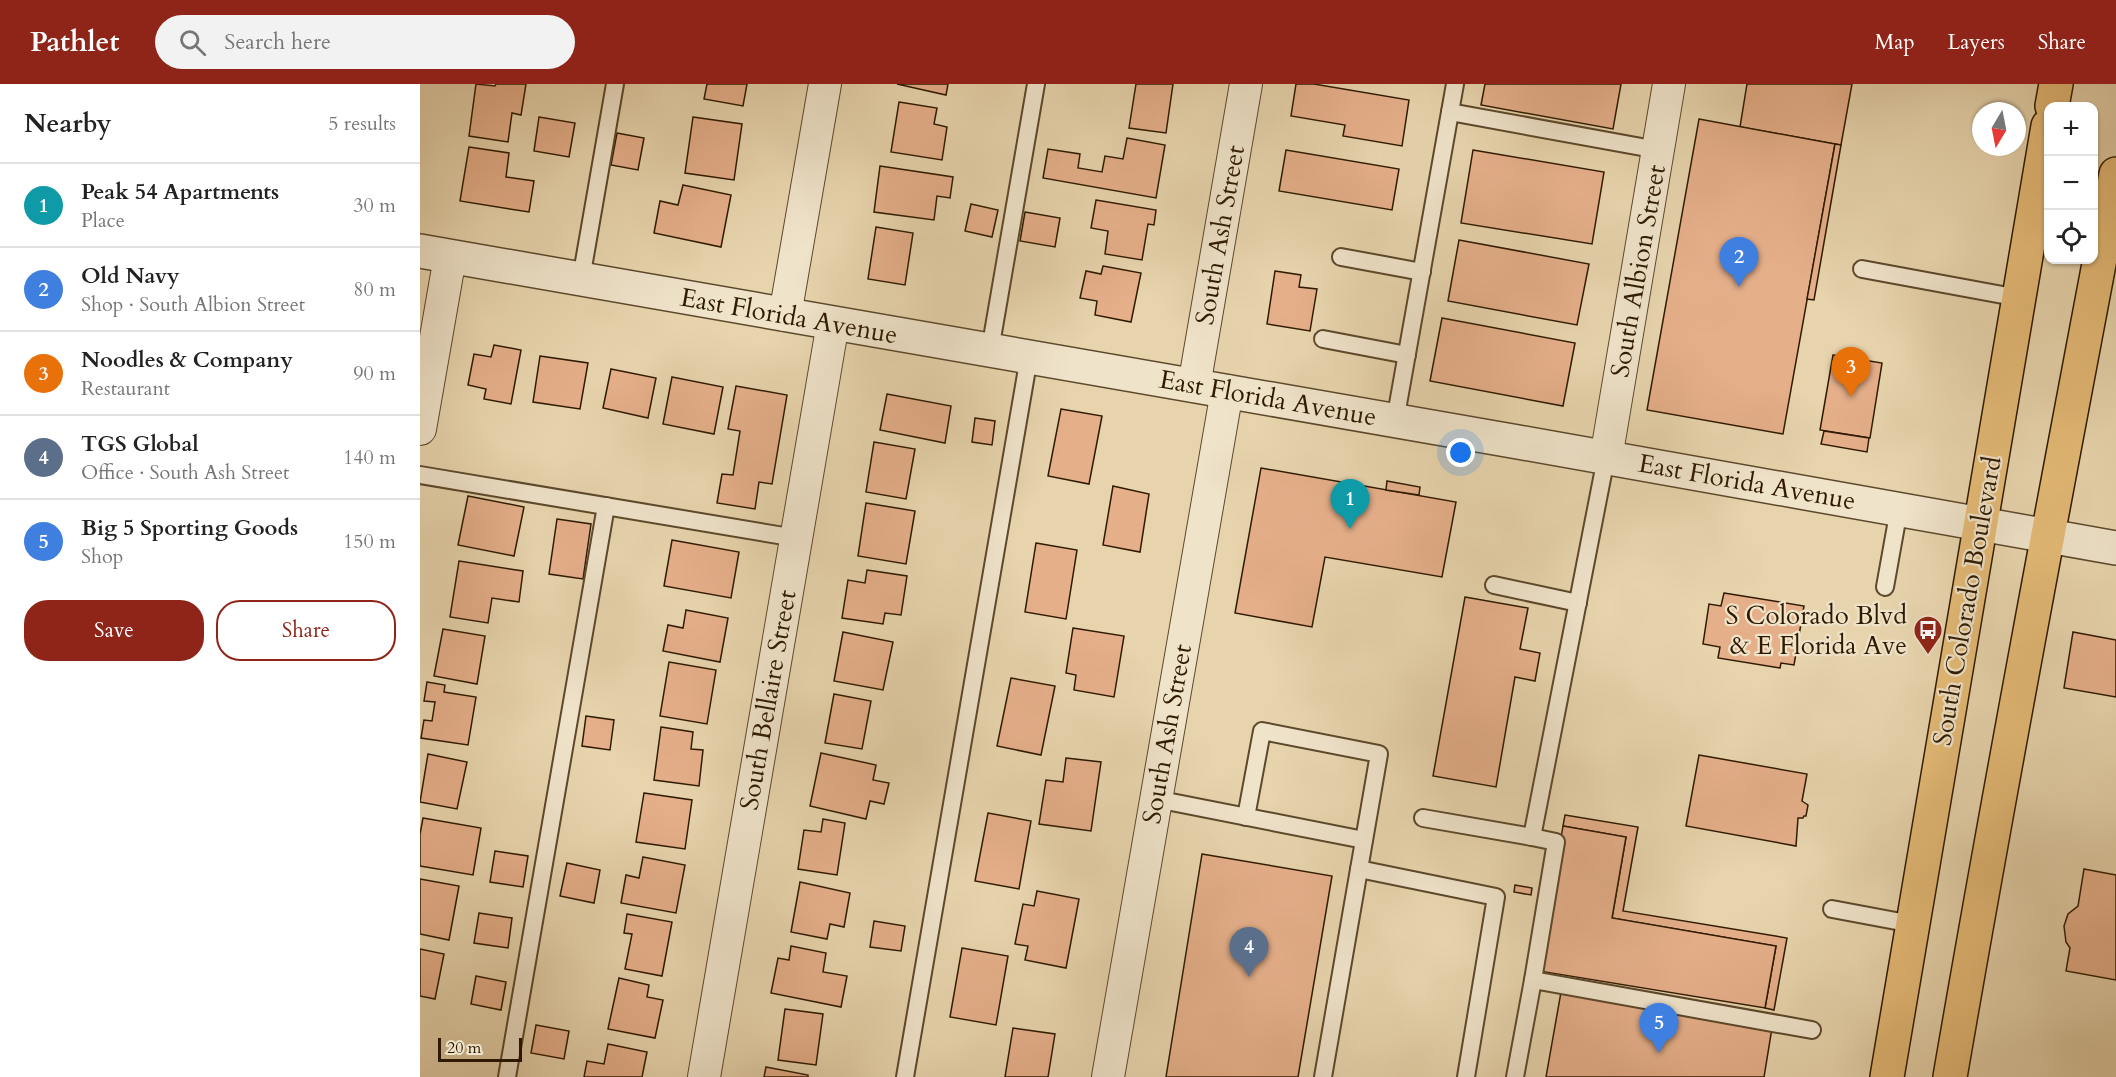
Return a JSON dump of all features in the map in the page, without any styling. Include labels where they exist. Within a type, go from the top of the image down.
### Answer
[{"type":"main road","points":[[2053,102],[2056,84]]},
{"type":"main road","name":"South Colorado Boulevard","points":[[1887,1077],[2044,155]]},
{"type":"main road","points":[[1950,1077],[2017,697],[2116,174]]},
{"type":"street","points":[[785,315],[825,84]]},
{"type":"street","name":"South Ash Street","points":[[1194,386],[1246,84]]},
{"type":"street","name":"South Albion Street","points":[[1606,458],[1670,84]]},
{"type":"street","name":"East Florida Avenue","points":[[435,254],[2116,548]]},
{"type":"street","points":[[420,429],[435,254]]},
{"type":"street","name":"South Bellaire Street","points":[[704,1077],[833,323]]},
{"type":"street","name":"South Ash Street","points":[[1108,1077],[1227,392]]},
{"type":"lane","points":[[581,279],[615,84]]},
{"type":"lane","points":[[990,350],[1036,84]]},
{"type":"lane","points":[[1395,421],[1455,84]]},
{"type":"lane","points":[[1450,112],[1658,150]]},
{"type":"lane","points":[[1341,257],[1422,272]]},
{"type":"lane","points":[[1862,269],[2019,298]]},
{"type":"lane","points":[[1323,339],[1407,355]]},
{"type":"lane","points":[[905,1077],[1029,357]]},
{"type":"lane","points":[[1532,837],[1606,458]]},
{"type":"lane","points":[[420,475],[796,538]]},
{"type":"lane","points":[[507,1077],[606,506]]},
{"type":"lane","points":[[1885,587],[1899,509]]},
{"type":"lane","points":[[1494,585],[1578,603]]},
{"type":"lane","points":[[1246,817],[1262,731],[1379,754],[1323,1077]]},
{"type":"lane","points":[[1156,799],[1365,840]]},
{"type":"lane","points":[[1424,818],[1556,842],[1515,1077]]},
{"type":"lane","points":[[1359,869],[1496,897],[1466,1077]]},
{"type":"lane","points":[[1832,909],[1912,924]]},
{"type":"lane","points":[[1533,980],[1812,1030]]},
{"type":"building","points":[[476,84],[495,86],[496,84],[526,84],[521,115],[512,113],[508,142],[469,136]]},
{"type":"building","points":[[707,84],[747,84],[743,106],[704,99]]},
{"type":"building","points":[[897,84],[948,84],[946,95]]},
{"type":"building","points":[[1136,84],[1173,84],[1166,133],[1129,128]]},
{"type":"building","points":[[1296,84],[1314,84],[1409,100],[1402,146],[1343,136],[1345,125],[1291,116]]},
{"type":"building","points":[[1485,84],[1621,84],[1613,129],[1481,105]]},
{"type":"building","points":[[1747,84],[1852,84],[1841,145],[1740,127]]},
{"type":"building","points":[[899,102],[937,108],[934,124],[947,127],[942,160],[891,152]]},
{"type":"building","points":[[539,117],[575,123],[569,157],[534,151]]},
{"type":"building","points":[[693,117],[742,124],[734,180],[685,173]]},
{"type":"building","points":[[1699,119],[1835,144],[1783,434],[1647,410]]},
{"type":"building","points":[[617,133],[644,138],[638,170],[611,165]]},
{"type":"building","points":[[1127,138],[1165,145],[1156,198],[1043,178],[1048,149],[1080,154],[1078,168],[1102,172],[1105,156],[1123,159]]},
{"type":"building","points":[[1835,144],[1841,145],[1814,300],[1807,299]]},
{"type":"building","points":[[469,147],[509,153],[506,177],[534,181],[529,212],[460,201]]},
{"type":"building","points":[[1286,150],[1399,169],[1392,210],[1279,191]]},
{"type":"building","points":[[1473,150],[1604,172],[1592,244],[1461,223]]},
{"type":"building","points":[[880,166],[953,177],[950,198],[937,196],[934,220],[874,212]]},
{"type":"building","points":[[683,185],[731,195],[721,247],[654,233],[660,201],[678,205]]},
{"type":"building","points":[[1096,200],[1156,210],[1154,225],[1148,224],[1142,260],[1105,254],[1108,231],[1091,228]]},
{"type":"building","points":[[971,204],[998,210],[992,237],[965,231]]},
{"type":"building","points":[[1025,212],[1060,218],[1055,247],[1020,241]]},
{"type":"building","points":[[876,227],[913,233],[905,285],[868,279]]},
{"type":"building","points":[[1459,240],[1589,264],[1577,325],[1448,301]]},
{"type":"building","points":[[1103,266],[1141,273],[1131,322],[1095,315],[1097,301],[1080,298],[1086,271],[1101,274]]},
{"type":"building","points":[[1275,271],[1301,275],[1299,287],[1317,289],[1310,331],[1267,324]]},
{"type":"building","points":[[1442,318],[1575,343],[1563,406],[1430,381]]},
{"type":"building","points":[[494,345],[521,350],[511,404],[484,399],[486,389],[468,385],[474,354],[491,357]]},
{"type":"building","points":[[1833,355],[1882,363],[1870,438],[1820,430]]},
{"type":"building","points":[[540,356],[588,363],[580,409],[533,402]]},
{"type":"building","points":[[611,369],[656,378],[648,418],[603,408]]},
{"type":"building","points":[[672,377],[723,387],[714,434],[663,424]]},
{"type":"building","points":[[736,386],[787,395],[772,484],[759,482],[755,509],[717,503],[722,474],[733,475],[740,431],[728,429]]},
{"type":"building","points":[[887,394],[951,406],[945,443],[880,430]]},
{"type":"building","points":[[1061,409],[1102,416],[1089,484],[1048,476]]},
{"type":"building","points":[[975,418],[995,421],[992,445],[972,442]]},
{"type":"building","points":[[1824,431],[1869,438],[1867,452],[1821,444]]},
{"type":"building","points":[[874,442],[915,449],[906,499],[866,492]]},
{"type":"building","points":[[1261,468],[1456,502],[1442,577],[1325,557],[1312,627],[1235,613]]},
{"type":"building","points":[[1387,481],[1420,487],[1419,495],[1386,490]]},
{"type":"building","points":[[1113,486],[1149,494],[1140,552],[1103,545]]},
{"type":"building","points":[[468,496],[524,507],[514,556],[458,545]]},
{"type":"building","points":[[866,503],[915,511],[906,564],[858,556]]},
{"type":"building","points":[[557,519],[591,524],[583,579],[549,574]]},
{"type":"building","points":[[672,540],[739,552],[731,598],[664,586]]},
{"type":"building","points":[[1036,543],[1077,550],[1066,619],[1025,612]]},
{"type":"building","points":[[459,561],[523,571],[519,602],[492,598],[488,623],[450,617]]},
{"type":"building","points":[[867,570],[907,576],[901,615],[885,613],[883,624],[842,618],[848,580],[865,583]]},
{"type":"building","points":[[1724,593],[1804,606],[1794,665],[1781,663],[1780,668],[1718,658],[1720,647],[1703,644],[1709,604],[1721,606]]},
{"type":"building","points":[[1465,597],[1528,608],[1520,649],[1540,653],[1535,681],[1515,677],[1496,787],[1433,776]]},
{"type":"building","points":[[686,610],[728,618],[720,662],[663,651],[668,625],[683,628]]},
{"type":"building","points":[[1073,628],[1124,636],[1114,697],[1074,690],[1076,675],[1066,673]]},
{"type":"building","points":[[443,629],[485,636],[477,684],[434,676]]},
{"type":"building","points":[[843,632],[893,642],[883,690],[834,681]]},
{"type":"building","points":[[2073,632],[2116,640],[2116,697],[2064,688]]},
{"type":"building","points":[[669,662],[716,670],[707,724],[660,716]]},
{"type":"building","points":[[1011,678],[1055,686],[1041,755],[997,746]]},
{"type":"building","points":[[427,682],[445,685],[444,692],[476,697],[468,745],[421,738],[424,720],[432,721],[435,702],[424,701]]},
{"type":"building","points":[[834,694],[871,701],[862,749],[825,743]]},
{"type":"building","points":[[586,716],[614,720],[610,750],[582,746]]},
{"type":"building","points":[[661,727],[693,732],[691,749],[703,750],[699,786],[654,780]]},
{"type":"building","points":[[821,753],[876,765],[873,780],[889,783],[884,804],[870,801],[866,819],[810,806]]},
{"type":"building","points":[[428,754],[467,762],[457,809],[420,802]]},
{"type":"building","points":[[1699,755],[1807,774],[1802,801],[1808,805],[1806,816],[1798,818],[1796,846],[1686,826]]},
{"type":"building","points":[[1066,758],[1101,762],[1091,831],[1039,824],[1046,780],[1063,782]]},
{"type":"building","points":[[644,793],[692,800],[685,849],[636,842]]},
{"type":"building","points":[[988,813],[1031,821],[1019,889],[975,881]]},
{"type":"building","points":[[1565,815],[1638,827],[1623,911],[1787,938],[1774,1010],[1765,1008],[1776,946],[1612,918],[1626,837],[1563,826]]},
{"type":"building","points":[[423,818],[481,828],[473,875],[420,866],[420,834]]},
{"type":"building","points":[[823,819],[845,823],[837,875],[798,869],[804,830],[821,832]]},
{"type":"building","points":[[1563,826],[1626,837],[1612,918],[1776,946],[1765,1008],[1539,971]]},
{"type":"building","points":[[495,851],[528,856],[523,887],[490,882]]},
{"type":"building","points":[[1202,854],[1332,876],[1298,1077],[1166,1077]]},
{"type":"building","points":[[643,857],[685,865],[676,913],[621,903],[626,875],[639,878]]},
{"type":"building","points":[[567,863],[600,870],[594,903],[560,896]]},
{"type":"building","points":[[2084,869],[2116,875],[2116,980],[2066,971],[2070,948],[2066,942],[2064,926],[2068,914],[2078,906]]},
{"type":"building","points":[[420,879],[459,886],[449,940],[420,934]]},
{"type":"building","points":[[800,882],[850,893],[844,927],[830,924],[827,939],[791,932]]},
{"type":"building","points":[[1515,885],[1532,888],[1531,895],[1514,892]]},
{"type":"building","points":[[1037,891],[1079,899],[1066,968],[1025,960],[1028,946],[1015,944],[1023,904],[1034,906]]},
{"type":"building","points":[[479,913],[512,918],[508,948],[474,943]]},
{"type":"building","points":[[627,914],[672,922],[662,976],[625,969],[632,934],[624,933]]},
{"type":"building","points":[[874,921],[905,926],[901,951],[870,947]]},
{"type":"building","points":[[791,946],[826,953],[823,972],[847,976],[841,1007],[771,993],[778,958],[789,960]]},
{"type":"building","points":[[962,948],[1008,956],[996,1025],[950,1017]]},
{"type":"building","points":[[420,949],[444,954],[435,999],[420,996]]},
{"type":"building","points":[[476,976],[506,982],[501,1010],[471,1004]]},
{"type":"building","points":[[619,978],[649,985],[647,997],[663,1000],[655,1038],[608,1029]]},
{"type":"building","points":[[1561,992],[1772,1028],[1764,1077],[1546,1077]]},
{"type":"building","points":[[785,1009],[823,1014],[816,1065],[778,1060]]},
{"type":"building","points":[[536,1025],[569,1031],[564,1059],[531,1053]]},
{"type":"building","points":[[1013,1028],[1055,1034],[1048,1077],[1005,1077]]},
{"type":"building","points":[[608,1044],[647,1052],[642,1077],[584,1077],[587,1061],[604,1064]]},
{"type":"building","points":[[766,1067],[808,1075],[808,1077],[764,1077]]},
{"type":"place","name":"Old Navy","points":[[1739,287]]},
{"type":"place","name":"Noodles & Company","points":[[1851,397]]},
{"type":"place","name":"Peak 54 Apartments","points":[[1350,529]]},
{"type":"place","name":"S Colorado Blvd & E Florida Ave","points":[[1928,656]]},
{"type":"place","name":"TGS Global","points":[[1249,977]]},
{"type":"place","name":"Big 5 Sporting Goods","points":[[1659,1053]]}]
